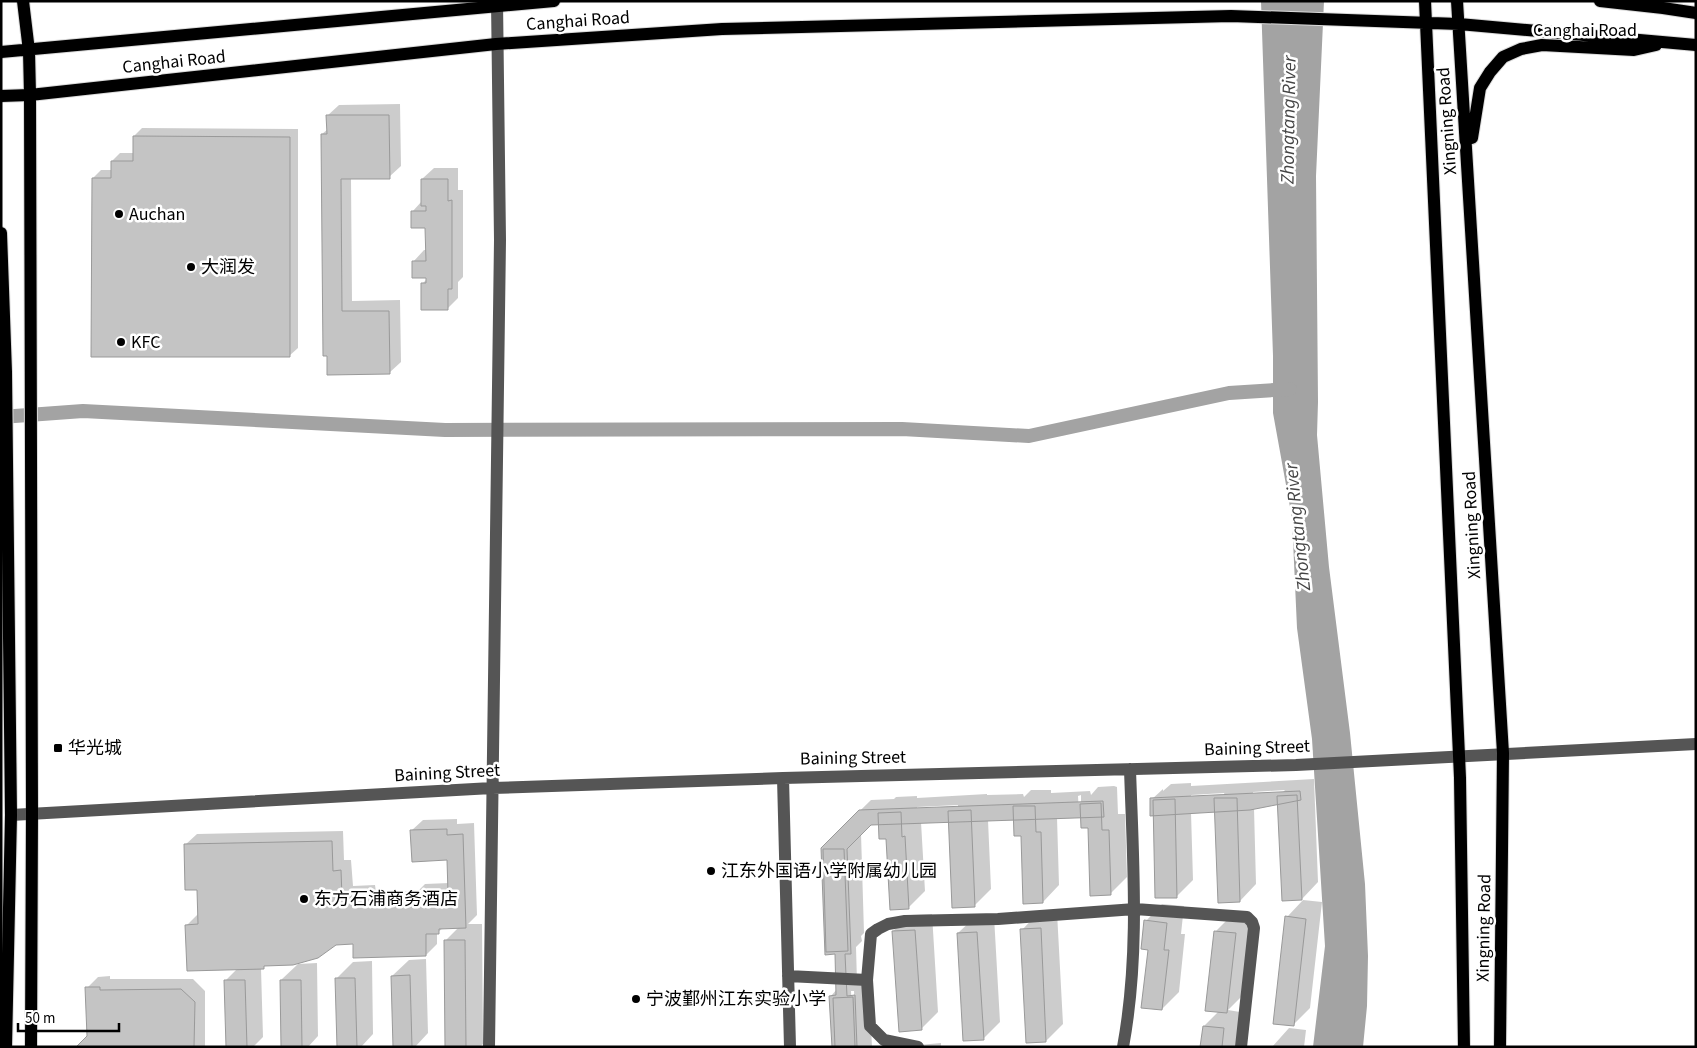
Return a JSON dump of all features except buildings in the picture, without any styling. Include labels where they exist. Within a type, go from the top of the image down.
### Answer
[{"type":"main road","points":[[23,1],[29,51],[30,95],[31,1047]]},
{"type":"main road","name":"Canghai Road","points":[[1,52],[29,51],[497,4],[554,1]]},
{"type":"main road","name":"Xingning Road","points":[[1425,1],[1459,755],[1464,1047]]},
{"type":"main road","name":"Xingning Road","points":[[1458,1],[1503,753],[1500,1047]]},
{"type":"main road","name":"Canghai Road","points":[[1600,1],[1669,6]]},
{"type":"main road","name":"Canghai Road","points":[[1649,1],[1696,14]]},
{"type":"main road","name":"Canghai Road","points":[[1,96],[30,95],[496,44],[722,29],[1231,16],[1426,22],[1696,44]]},
{"type":"main road","name":"Canghai Road","points":[[1468,168],[1474,117],[1480,88],[1490,72],[1503,57],[1520,49],[1542,45],[1634,50],[1668,42]]},
{"type":"main road","points":[[1,233],[8,458],[5,641],[11,815],[6,1047]]},
{"type":"street","points":[[489,1047],[500,240],[496,44],[497,4]]},
{"type":"street","name":"Baining Street","points":[[11,815],[492,788],[783,778],[1296,765],[1696,744]]},
{"type":"street","points":[[1123,1047],[1130,1012],[1135,909],[1130,769]]},
{"type":"street","points":[[783,778],[790,1047]]},
{"type":"street","points":[[918,1047],[884,1040],[870,1026],[867,980],[871,934],[878,928],[905,921],[998,919],[1135,909],[1247,917],[1252,922],[1254,928],[1241,1047]]},
{"type":"street","points":[[788,976],[867,980]]},
{"type":"water","name":"Zhongtang River","points":[[1261,1],[1324,1],[1316,176],[1317,435],[1329,567],[1350,733],[1365,884],[1368,956],[1367,1006],[1363,1047],[1313,1047],[1325,946],[1312,739],[1297,628],[1292,518],[1273,413],[1273,356]]},
{"type":"waterway","points":[[1,417],[83,411],[445,430],[902,429],[1029,436],[1229,393],[1290,389]]},
{"type":"place","name":"Auchan","points":[[119,214]]},
{"type":"place","name":"大润发","points":[[191,267]]},
{"type":"place","name":"KFC","points":[[121,342]]},
{"type":"place","name":"华光城","points":[[58,748]]},
{"type":"place","name":"江东外国语小学附属幼儿园","points":[[711,871]]},
{"type":"place","name":"东方石浦商务酒店","points":[[304,899]]},
{"type":"place","name":"宁波鄞州江东实验小学","points":[[636,999]]}]
